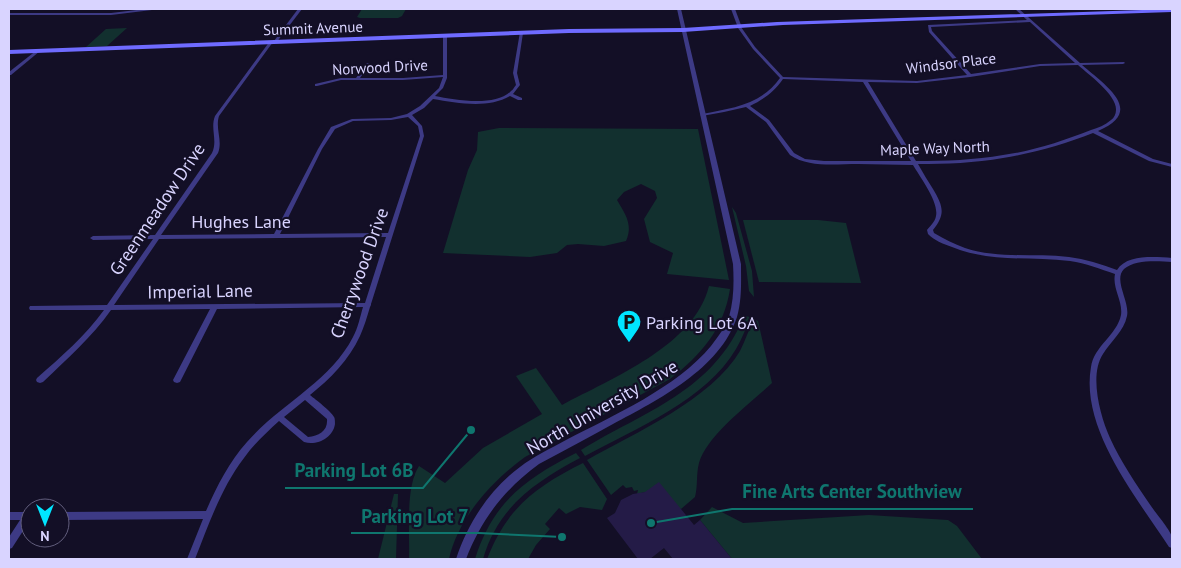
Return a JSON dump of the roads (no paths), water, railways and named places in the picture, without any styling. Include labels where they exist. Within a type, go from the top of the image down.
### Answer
[{"type":"main road","name":"Summit Avenue","points":[[9,52],[1172,10]]},
{"type":"street","points":[[18,14],[25,9]]},
{"type":"street","points":[[88,14],[95,9]]},
{"type":"street","points":[[9,14],[118,13],[152,9]]},
{"type":"street","name":"Greenmeadow Drive","points":[[40,380],[92,331],[109,307],[218,149],[214,125],[217,116],[300,9]]},
{"type":"street","name":"North University Drive","points":[[461,559],[473,529],[486,507],[514,476],[536,461],[676,384],[703,362],[726,331],[738,294],[738,271],[679,9]]},
{"type":"street","points":[[702,115],[746,105],[773,92],[782,78],[754,48],[739,26],[733,9]]},
{"type":"street","name":"Maple Way North","points":[[746,105],[770,124],[789,152],[801,159],[824,163],[914,163],[967,161],[1003,157],[1041,148],[1093,131],[1116,119],[1119,106],[1111,93],[1017,9]]},
{"type":"street","points":[[970,76],[930,31],[929,26],[1032,22]]},
{"type":"street","points":[[432,97],[452,101],[483,102],[494,101],[511,95],[518,86],[515,73],[521,33]]},
{"type":"street","points":[[276,236],[320,149],[333,128],[352,120],[395,118],[409,115],[417,111],[443,85],[445,76],[445,36]]},
{"type":"street","points":[[9,74],[38,51]]},
{"type":"street","name":"Windsor Place","points":[[782,78],[917,82],[970,76],[1022,67],[1078,63],[1123,63]]},
{"type":"street","points":[[358,78],[368,64]]},
{"type":"street","name":"Norwood Drive","points":[[317,85],[341,78],[395,79],[445,76]]},
{"type":"street","points":[[865,81],[938,202],[939,217],[929,232],[940,240],[976,254],[1008,258],[1067,259],[1092,264],[1118,273]]},
{"type":"street","points":[[511,95],[520,99]]},
{"type":"street","name":"Cherrywood Drive","points":[[191,559],[224,482],[242,453],[262,432],[323,383],[344,358],[357,336],[422,136],[420,126],[409,115]]},
{"type":"street","points":[[1093,131],[1151,160],[1172,166]]},
{"type":"street","name":"Hughes Lane","points":[[93,238],[390,235]]},
{"type":"street","points":[[1172,260],[1136,261],[1125,265],[1118,273],[1117,281],[1124,313],[1120,326],[1101,349],[1097,358],[1092,386],[1095,406],[1104,432],[1118,461],[1172,544]]},
{"type":"street","name":"Imperial Lane","points":[[32,308],[368,305]]},
{"type":"street","points":[[176,380],[214,306]]},
{"type":"street","points":[[279,418],[307,440],[318,439],[325,434],[331,428],[331,418],[306,396]]},
{"type":"street","points":[[70,515],[209,515]]},
{"type":"street","points":[[9,545],[20,528]]},
{"type":"place","name":"Parking Lot 6A","points":[[629,343]]},
{"type":"place","name":"Parking Lot 6B","points":[[471,430]]},
{"type":"place","name":"Fine Arts Center Southview","points":[[651,523]]},
{"type":"place","name":"Parking Lot 7","points":[[562,537]]}]
